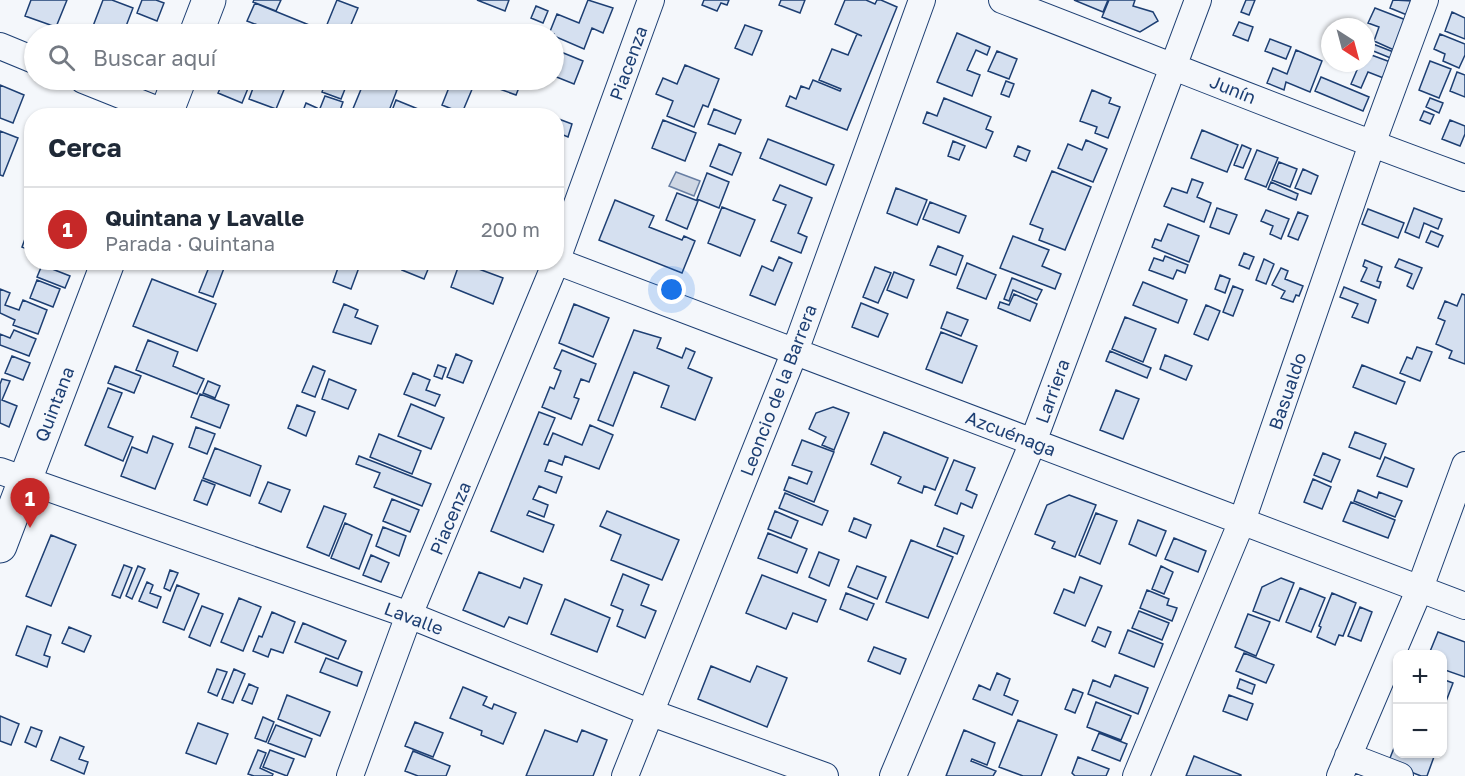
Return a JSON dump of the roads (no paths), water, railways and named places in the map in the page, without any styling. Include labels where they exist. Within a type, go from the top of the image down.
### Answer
[{"type":"main road","points":[[200,24],[209,0]]},
{"type":"main road","points":[[170,108],[175,90]]},
{"type":"main road","name":"Quintana","points":[[0,546],[12,476],[104,270]]},
{"type":"street","name":"Piacenza","points":[[564,240],[651,0]]},
{"type":"street","name":"Leoncio de la Barrera","points":[[625,776],[795,351],[922,0]]},
{"type":"street","name":"Junín","points":[[1002,0],[1465,178]]},
{"type":"street","name":"Larriera","points":[[893,776],[1033,442],[1198,0]]},
{"type":"street","name":"Basualdo","points":[[1136,776],[1242,521],[1372,144],[1425,0]]},
{"type":"street","points":[[0,46],[24,56]]},
{"type":"street","points":[[107,90],[151,108]]},
{"type":"street","name":"Azcuénaga","points":[[564,265],[1465,606]]},
{"type":"street","name":"Piacenza","points":[[350,776],[409,615],[553,270]]},
{"type":"street","points":[[1400,776],[1344,766],[1420,588],[1465,465]]},
{"type":"street","name":"Lavalle","points":[[12,476],[409,615],[650,712],[825,776]]},
{"type":"place","name":"Quintana y Lavalle","points":[[30,528]]}]
